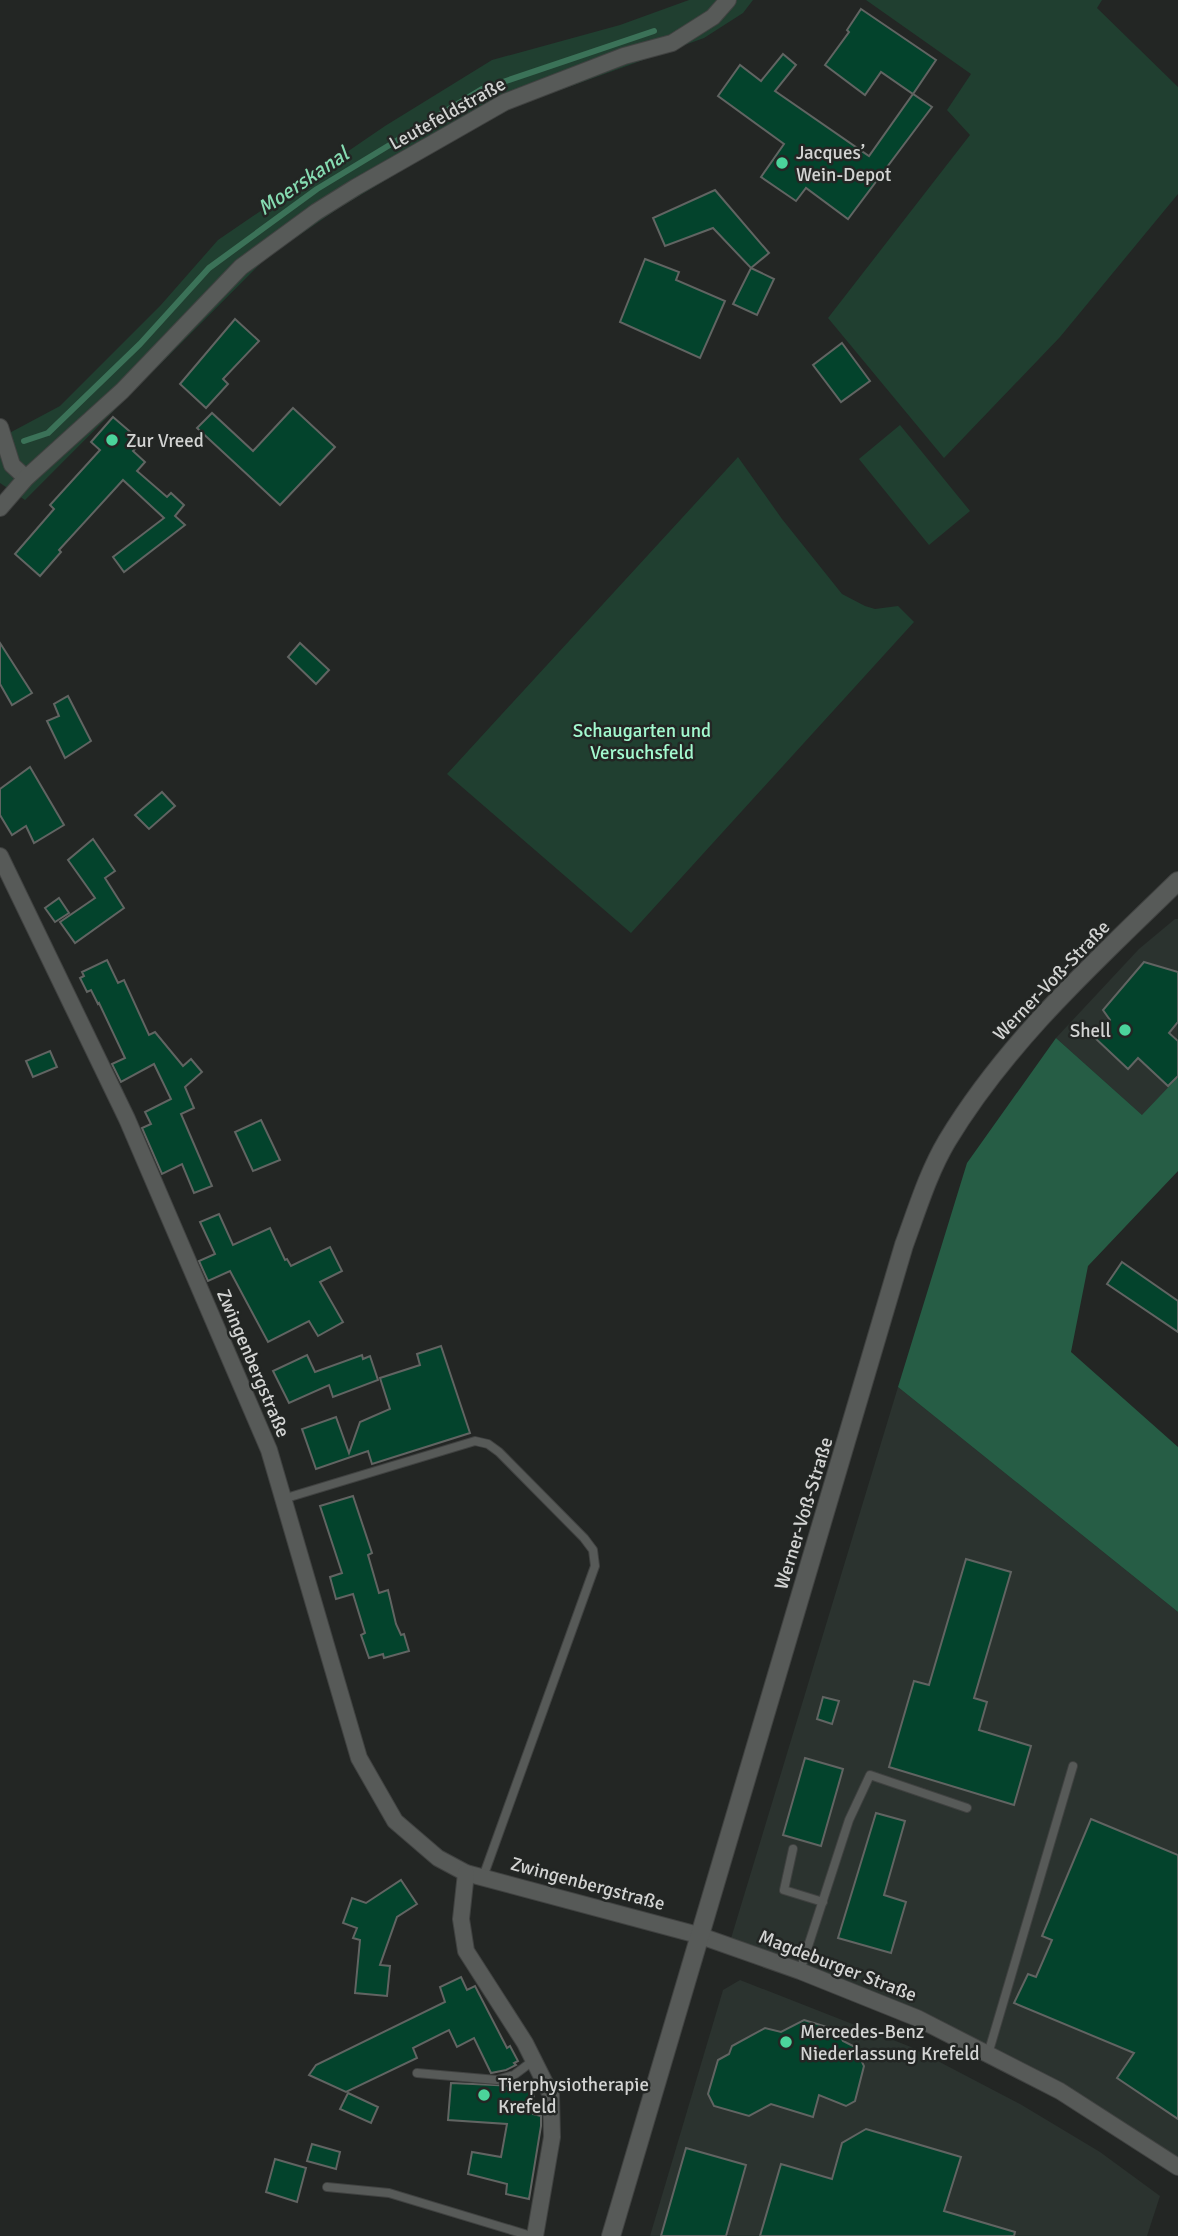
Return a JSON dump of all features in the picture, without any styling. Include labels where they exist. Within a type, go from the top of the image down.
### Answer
[{"type":"main road","name":"Werner-Voß-Straße","points":[[611,2236],[904,1245],[925,1188],[946,1143],[1009,1051],[1048,1007],[1178,881]]},
{"type":"street","name":"Leutefeldstraße","points":[[26,478],[122,391],[241,267],[316,212],[505,102],[624,56],[672,43],[713,17],[728,0]]},
{"type":"street","points":[[0,427],[12,465],[26,478],[0,508]]},
{"type":"street","name":"Zwingenbergstraße","points":[[0,856],[127,1119],[269,1450],[359,1758],[395,1821],[438,1858],[466,1873],[698,1935]]},
{"type":"street","points":[[466,1873],[461,1919],[466,1951],[526,2043],[551,2095],[552,2127],[546,2180],[533,2236]]},
{"type":"street","name":"Magdeburger Straße","points":[[698,1935],[800,1971],[917,2018],[1059,2091],[1178,2167]]},
{"type":"lane","points":[[283,1499],[465,1442],[482,1442],[499,1452],[593,1550],[595,1566],[483,1877]]},
{"type":"lane","points":[[988,2054],[1073,1766]]},
{"type":"lane","points":[[800,1971],[849,1819],[870,1775],[967,1808]]},
{"type":"lane","points":[[793,1849],[784,1890],[824,1902]]},
{"type":"lane","points":[[417,2073],[497,2080],[514,2076],[534,2060]]},
{"type":"lane","points":[[327,2187],[389,2193],[533,2236]]},
{"type":"shaded area","points":[[1178,919],[1178,1077],[1143,1116],[1056,1038],[1139,949]]},
{"type":"shaded area","points":[[898,1387],[1178,1612],[1178,2167],[917,2018],[729,1945]]},
{"type":"shaded area","points":[[740,1980],[911,2047],[1020,2104],[1100,2152],[1160,2196],[1147,2236],[650,2236],[723,1990]]},
{"type":"green space","points":[[689,0],[753,0],[743,13],[704,38],[516,106],[456,138],[339,208],[266,258],[25,500],[0,483],[0,438],[60,406],[160,306],[218,240],[385,126],[492,60],[620,25]]},
{"type":"green space","points":[[866,0],[1102,0],[1097,8],[1178,87],[1178,194],[1060,337],[944,458],[828,318],[970,135],[947,110],[971,74]]},
{"type":"green space","points":[[900,425],[970,511],[929,545],[859,459]]},
{"type":"green space","name":"Schaugarten und Versuchsfeld","points":[[738,457],[782,519],[842,594],[875,609],[898,606],[914,622],[631,933],[447,774]]},
{"type":"green space","points":[[1056,1038],[1142,1115],[1178,1077],[1178,1171],[1088,1266],[1071,1352],[1178,1447],[1178,1612],[898,1387],[967,1163]]},
{"type":"building","points":[[861,9],[936,60],[913,94],[881,72],[865,95],[825,65],[849,32],[847,30]]},
{"type":"building","points":[[783,54],[796,65],[775,91],[869,156],[913,94],[932,107],[848,219],[806,188],[796,201],[761,177],[784,144],[718,96],[740,65],[761,81]]},
{"type":"building","points":[[715,190],[769,253],[751,268],[713,228],[665,246],[653,218]]},
{"type":"building","points":[[645,259],[679,272],[676,280],[725,301],[700,358],[620,322]]},
{"type":"building","points":[[751,268],[774,279],[757,315],[733,304]]},
{"type":"building","points":[[235,319],[259,341],[223,379],[228,384],[206,408],[180,384]]},
{"type":"building","points":[[842,343],[870,381],[841,402],[813,365]]},
{"type":"building","points":[[293,408],[335,447],[280,505],[197,428],[212,413],[253,451]]},
{"type":"building","points":[[113,417],[142,442],[133,451],[145,462],[137,471],[167,497],[171,493],[184,505],[175,516],[185,525],[124,572],[113,557],[164,518],[123,480],[59,550],[61,552],[40,576],[15,554],[54,509],[50,505],[100,450],[91,442]]},
{"type":"building","points":[[0,643],[32,693],[12,705],[0,684]]},
{"type":"building","points":[[300,643],[329,670],[316,684],[288,657]]},
{"type":"building","points":[[68,696],[91,741],[65,758],[47,721],[59,716],[54,704]]},
{"type":"building","points":[[30,767],[64,825],[34,843],[26,826],[12,835],[0,815],[0,789]]},
{"type":"building","points":[[162,792],[175,806],[149,829],[135,815]]},
{"type":"building","points":[[93,839],[115,871],[105,878],[124,908],[75,943],[60,922],[95,898],[68,860]]},
{"type":"building","points":[[59,898],[69,913],[55,922],[45,908]]},
{"type":"building","points":[[107,960],[118,983],[124,980],[149,1035],[155,1032],[183,1066],[191,1059],[202,1072],[185,1087],[194,1108],[181,1114],[212,1186],[194,1193],[182,1164],[162,1174],[142,1128],[151,1124],[145,1112],[171,1099],[154,1064],[121,1082],[112,1064],[125,1058],[99,1003],[91,990],[87,992],[80,978],[84,976],[82,972]]},
{"type":"building","points":[[1144,962],[1178,972],[1178,1022],[1169,1033],[1178,1041],[1178,1076],[1168,1086],[1138,1058],[1128,1069],[1094,1037],[1110,1020],[1103,1010]]},
{"type":"building","points":[[50,1051],[57,1067],[33,1077],[26,1061]]},
{"type":"building","points":[[261,1120],[280,1160],[253,1171],[235,1132]]},
{"type":"building","points":[[219,1214],[233,1245],[270,1228],[285,1260],[287,1259],[291,1266],[330,1247],[342,1271],[320,1282],[343,1322],[318,1336],[309,1321],[268,1342],[230,1271],[208,1281],[199,1261],[215,1254],[200,1222]]},
{"type":"building","points":[[1122,1262],[1178,1301],[1178,1332],[1107,1284]]},
{"type":"building","points":[[441,1346],[470,1433],[372,1464],[368,1451],[316,1469],[302,1429],[336,1417],[349,1453],[360,1422],[390,1409],[380,1378],[420,1365],[417,1354]]},
{"type":"building","points":[[307,1355],[315,1372],[362,1355],[363,1359],[370,1356],[378,1380],[333,1397],[329,1385],[289,1403],[273,1371]]},
{"type":"building","points":[[353,1496],[372,1553],[368,1555],[379,1593],[388,1590],[396,1624],[401,1635],[404,1634],[409,1651],[384,1658],[383,1654],[369,1658],[361,1635],[365,1633],[353,1594],[336,1599],[330,1577],[342,1573],[320,1506]]},
{"type":"building","points":[[966,1559],[1011,1572],[974,1698],[987,1702],[979,1730],[1031,1746],[1014,1805],[889,1767],[914,1681],[929,1685]]},
{"type":"building","points":[[823,1697],[839,1701],[832,1724],[817,1719]]},
{"type":"building","points":[[805,1758],[843,1769],[821,1846],[783,1835]]},
{"type":"building","points":[[876,1813],[905,1821],[884,1895],[906,1902],[891,1953],[838,1938]]},
{"type":"building","points":[[1091,1819],[1178,1855],[1178,2119],[1117,2078],[1134,2053],[1014,2003],[1028,1974],[1036,1977],[1052,1940],[1042,1936]]},
{"type":"building","points":[[401,1880],[417,1904],[397,1917],[380,1965],[390,1966],[387,1996],[355,1993],[360,1940],[353,1938],[357,1928],[343,1923],[352,1898],[366,1903]]},
{"type":"building","points":[[461,1977],[467,1990],[475,1986],[507,2048],[510,2046],[518,2061],[514,2063],[516,2065],[491,2073],[474,2038],[457,2047],[449,2030],[413,2048],[417,2058],[346,2092],[309,2075],[316,2065],[445,2002],[440,1987]]},
{"type":"building","points":[[804,2020],[837,2030],[843,2041],[859,2049],[864,2057],[864,2066],[855,2101],[846,2106],[819,2095],[813,2117],[771,2104],[749,2116],[714,2106],[708,2094],[718,2060],[729,2054],[732,2046],[765,2028],[781,2032]]},
{"type":"building","points":[[451,2083],[534,2087],[533,2114],[541,2116],[541,2126],[529,2199],[506,2194],[507,2184],[468,2174],[472,2152],[501,2157],[507,2124],[448,2120]]},
{"type":"building","points":[[348,2093],[378,2107],[371,2123],[340,2109]]},
{"type":"building","points":[[866,2129],[961,2157],[944,2211],[1015,2232],[1014,2236],[760,2236],[781,2164],[832,2179],[842,2143]]},
{"type":"building","points":[[312,2144],[340,2152],[336,2169],[307,2161]]},
{"type":"building","points":[[686,2148],[746,2165],[726,2236],[661,2236]]},
{"type":"building","points":[[275,2159],[306,2168],[297,2202],[266,2192]]},
{"type":"waterway","name":"Moerskanal","points":[[24,441],[48,433],[140,344],[209,268],[317,189],[482,89],[654,31]]},
{"type":"place","name":"Jacques’ Wein-Depot","points":[[782,163]]},
{"type":"place","name":"Zur Vreed","points":[[112,440]]},
{"type":"place","name":"Shell","points":[[1125,1030]]},
{"type":"place","name":"Mercedes-Benz Niederlassung Krefeld","points":[[786,2042]]},
{"type":"place","name":"Tierphysiotherapie Krefeld","points":[[484,2095]]}]
